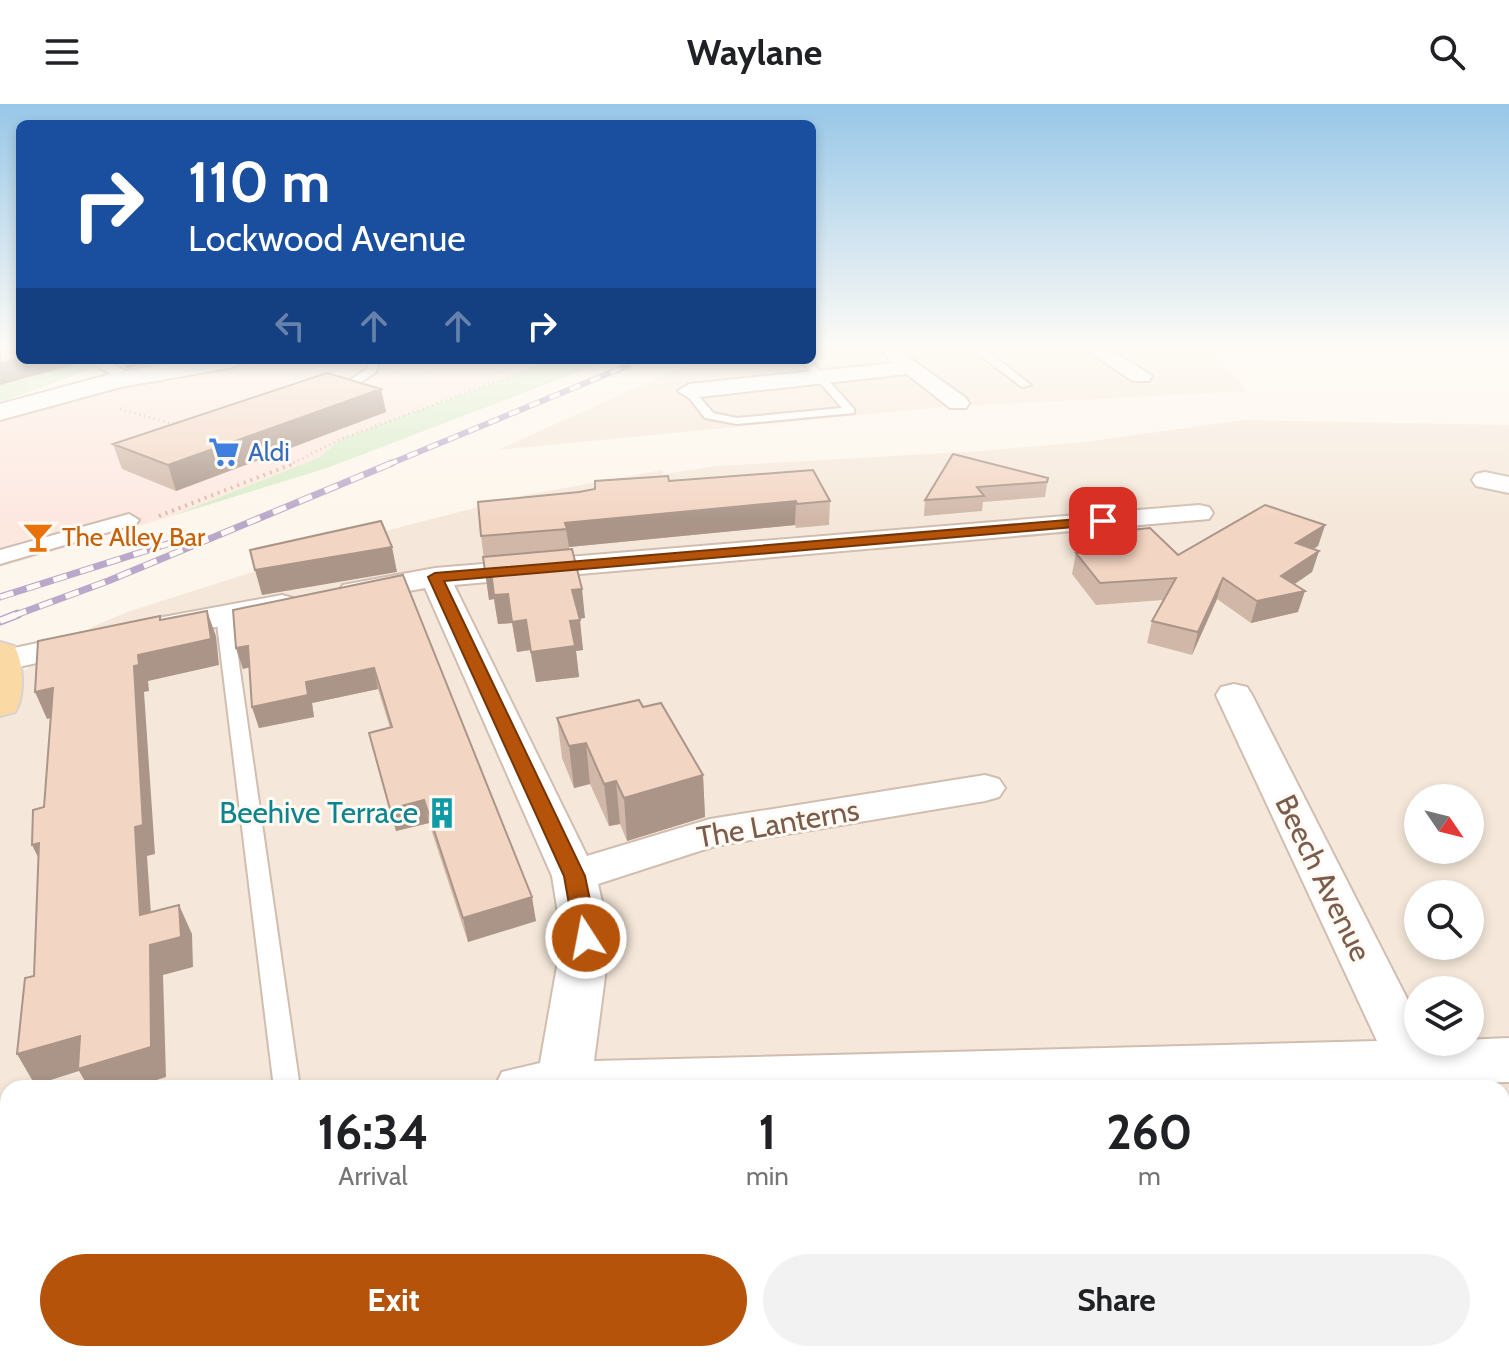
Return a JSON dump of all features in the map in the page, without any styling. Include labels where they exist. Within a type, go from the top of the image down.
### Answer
[{"type":"main road","points":[[0,412],[32,404]]},
{"type":"street","points":[[1,675],[125,635],[435,577],[1199,513]]},
{"type":"street","points":[[0,557],[129,520]]},
{"type":"street","points":[[435,577],[574,876],[586,938],[544,1080]]},
{"type":"street","name":"Beech Avenue","points":[[1234,695],[1413,1062]]},
{"type":"street","name":"The Lanterns","points":[[574,876],[710,833],[985,788]]},
{"type":"street","points":[[760,1080],[1509,1060]]},
{"type":"lane","points":[[699,404],[709,416],[737,421],[850,411],[844,404]]},
{"type":"lane","points":[[224,615],[286,1080]]},
{"type":"path","points":[[153,518],[313,456],[343,438],[436,404]]},
{"type":"path","points":[[116,408],[192,429]]},
{"type":"shaded area","points":[[31,404],[435,404],[343,438],[318,458],[172,516],[0,567],[0,412]]},
{"type":"shaded area","points":[[600,404],[1006,404],[943,407],[498,450]]},
{"type":"shaded area","points":[[1243,420],[1509,425],[1509,1080],[0,1080],[0,686],[92,627],[127,612],[370,535],[521,496],[662,470],[663,474],[718,466],[1085,442]]},
{"type":"green space","points":[[436,404],[495,404],[327,468],[172,516],[318,458],[343,438]]},
{"type":"building","points":[[235,404],[340,404],[168,465],[113,444]]},
{"type":"building","points":[[953,454],[1048,478],[1047,482],[977,487],[984,496],[925,500]]},
{"type":"building","points":[[813,470],[830,501],[797,504],[796,501],[565,523],[567,529],[481,536],[478,502],[579,492],[595,489],[595,481],[668,476],[669,481]]},
{"type":"building","points":[[1265,505],[1325,525],[1296,543],[1319,551],[1281,576],[1305,591],[1257,601],[1223,578],[1198,632],[1152,621],[1176,578],[1100,583],[1076,553],[1090,552],[1083,545],[1115,543],[1112,540],[1118,539],[1111,532],[1150,528],[1178,555]]},
{"type":"building","points":[[381,521],[392,547],[255,570],[250,550]]},
{"type":"building","points":[[572,549],[582,589],[572,590],[580,620],[570,621],[575,646],[531,652],[526,620],[512,622],[508,594],[494,595],[491,571],[485,571],[483,557]]},
{"type":"building","points":[[403,575],[532,897],[463,918],[424,800],[390,809],[369,733],[392,727],[374,668],[306,682],[308,695],[252,707],[248,646],[236,648],[233,610]]},
{"type":"building","points":[[207,611],[211,639],[138,655],[139,665],[134,666],[143,825],[135,827],[140,915],[179,905],[181,937],[150,945],[151,1047],[78,1069],[80,1036],[17,1054],[25,978],[34,976],[39,843],[32,845],[33,810],[44,807],[53,688],[35,692],[38,641],[160,616],[160,620]]},
{"type":"building","points":[[639,700],[643,707],[661,703],[703,775],[624,798],[616,781],[604,784],[586,743],[569,746],[557,718]]},
{"type":"railway","points":[[387,465],[535,404]]},
{"type":"railway","points":[[13,616],[108,581],[392,463]]},
{"type":"railway","points":[[0,597],[180,540]]},
{"type":"railway","points":[[0,621],[18,614]]},
{"type":"place","name":"Aldi","points":[[224,452]]},
{"type":"place","name":"The Alley Bar","points":[[38,537]]},
{"type":"place","name":"Beehive Terrace","points":[[442,813]]},
{"type":"route","points":[[586,938],[574,876],[435,577],[1103,521]]}]
